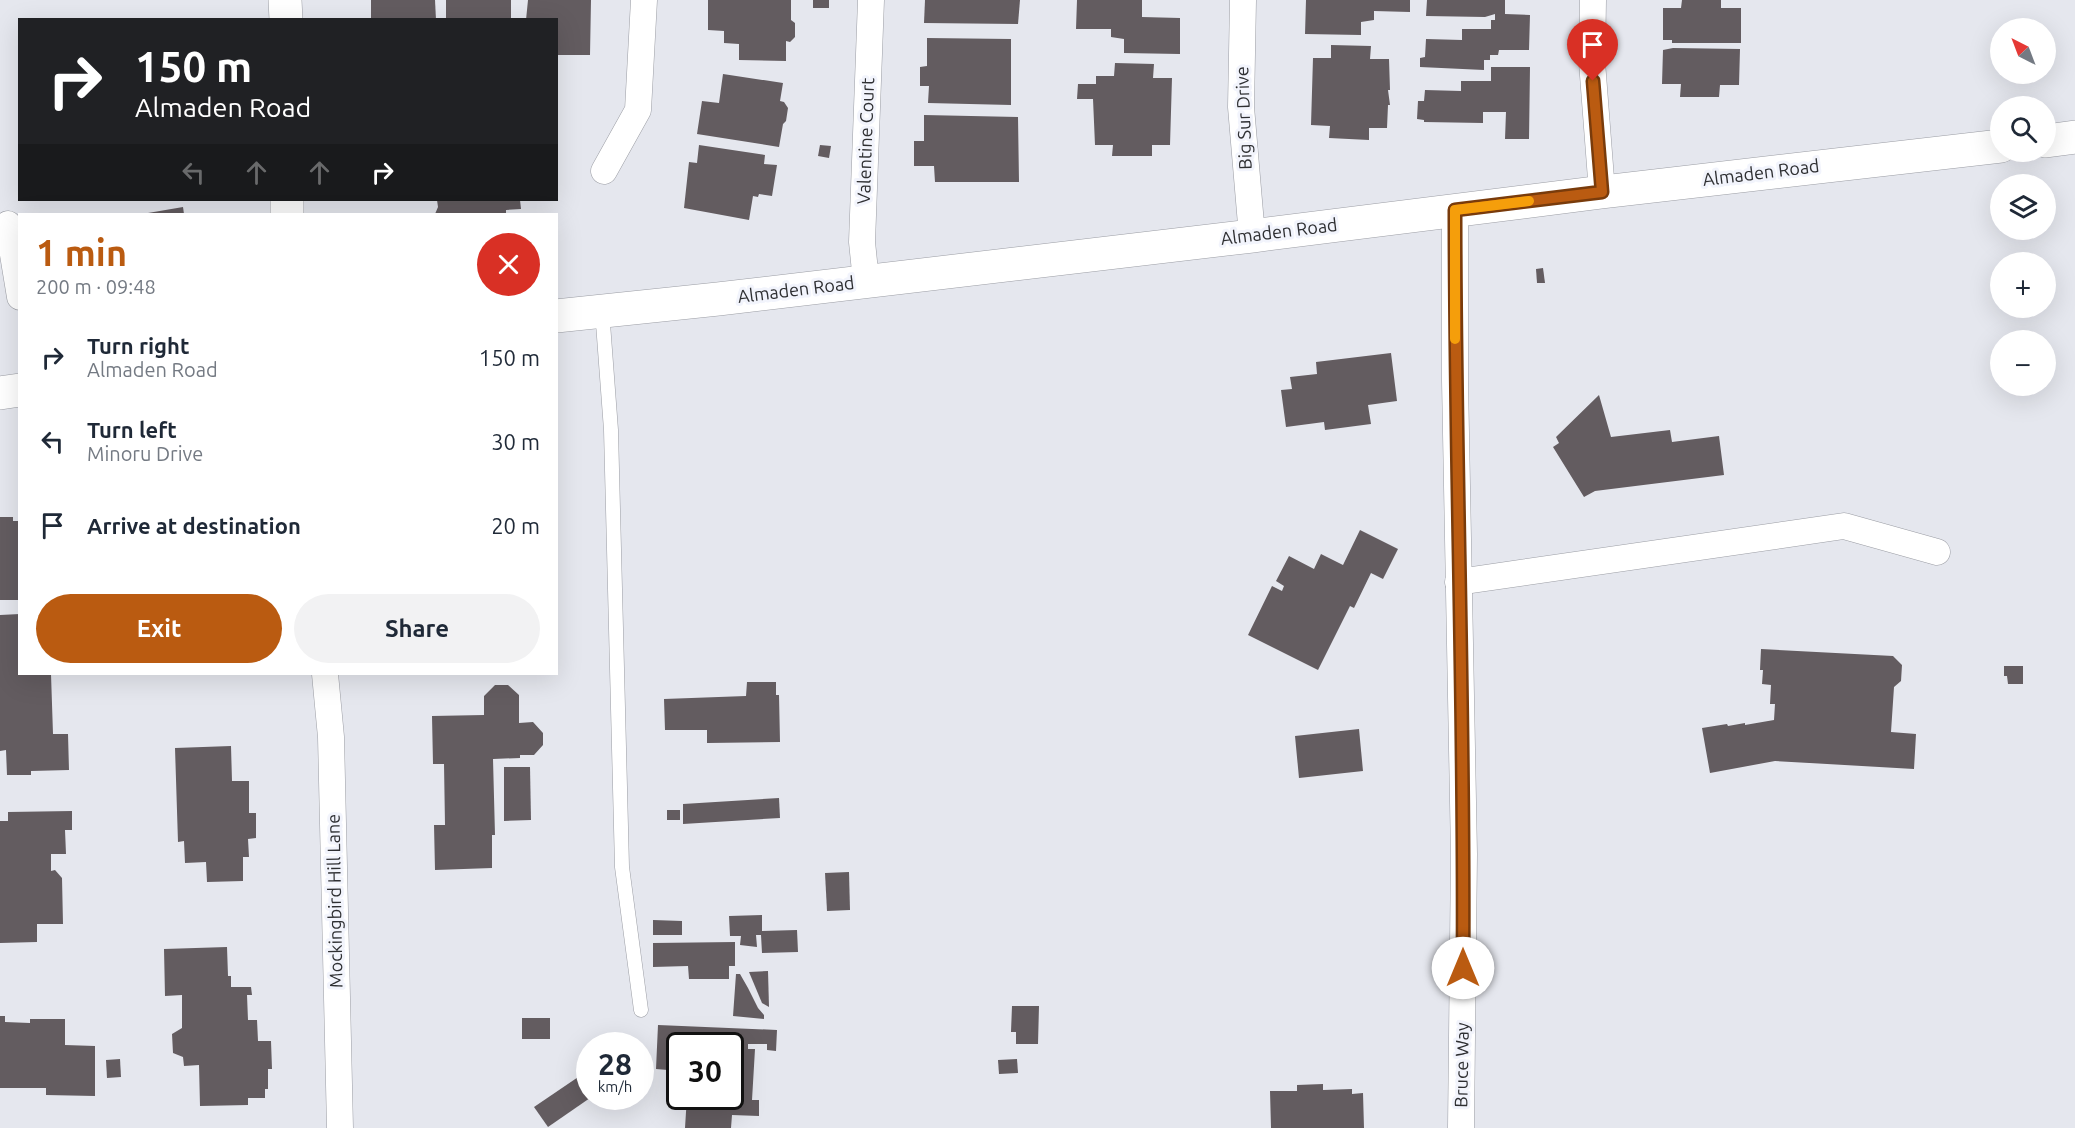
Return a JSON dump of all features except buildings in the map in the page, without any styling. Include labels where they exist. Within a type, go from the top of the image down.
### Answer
[{"type":"street","points":[[285,0],[286,18]]},
{"type":"street","points":[[604,171],[638,110],[644,0]]},
{"type":"street","name":"Valentine Court","points":[[866,281],[862,242],[871,0]]},
{"type":"street","name":"Big Sur Drive","points":[[1243,0],[1241,106],[1252,236]]},
{"type":"street","points":[[1593,0],[1592,62],[1602,192]]},
{"type":"street","points":[[2056,140],[2075,137]]},
{"type":"street","name":"Almaden Road","points":[[558,316],[718,299],[1990,147]]},
{"type":"street","name":"Bruce Way","points":[[1455,210],[1455,381],[1464,854],[1461,1128]]},
{"type":"street","points":[[8,224],[18,285]]},
{"type":"street","points":[[0,393],[18,390]]},
{"type":"street","points":[[1458,582],[1844,526],[1938,552]]},
{"type":"street","name":"Mockingbird Hill Lane","points":[[325,675],[331,737],[340,1128]]},
{"type":"lane","points":[[602,310],[611,429],[622,867],[640,1010]]},
{"type":"slow traffic","points":[[1455,339],[1455,210],[1529,201]]},
{"type":"route","points":[[1463,968],[1464,831],[1455,381],[1455,210],[1602,192],[1593,81]]}]
